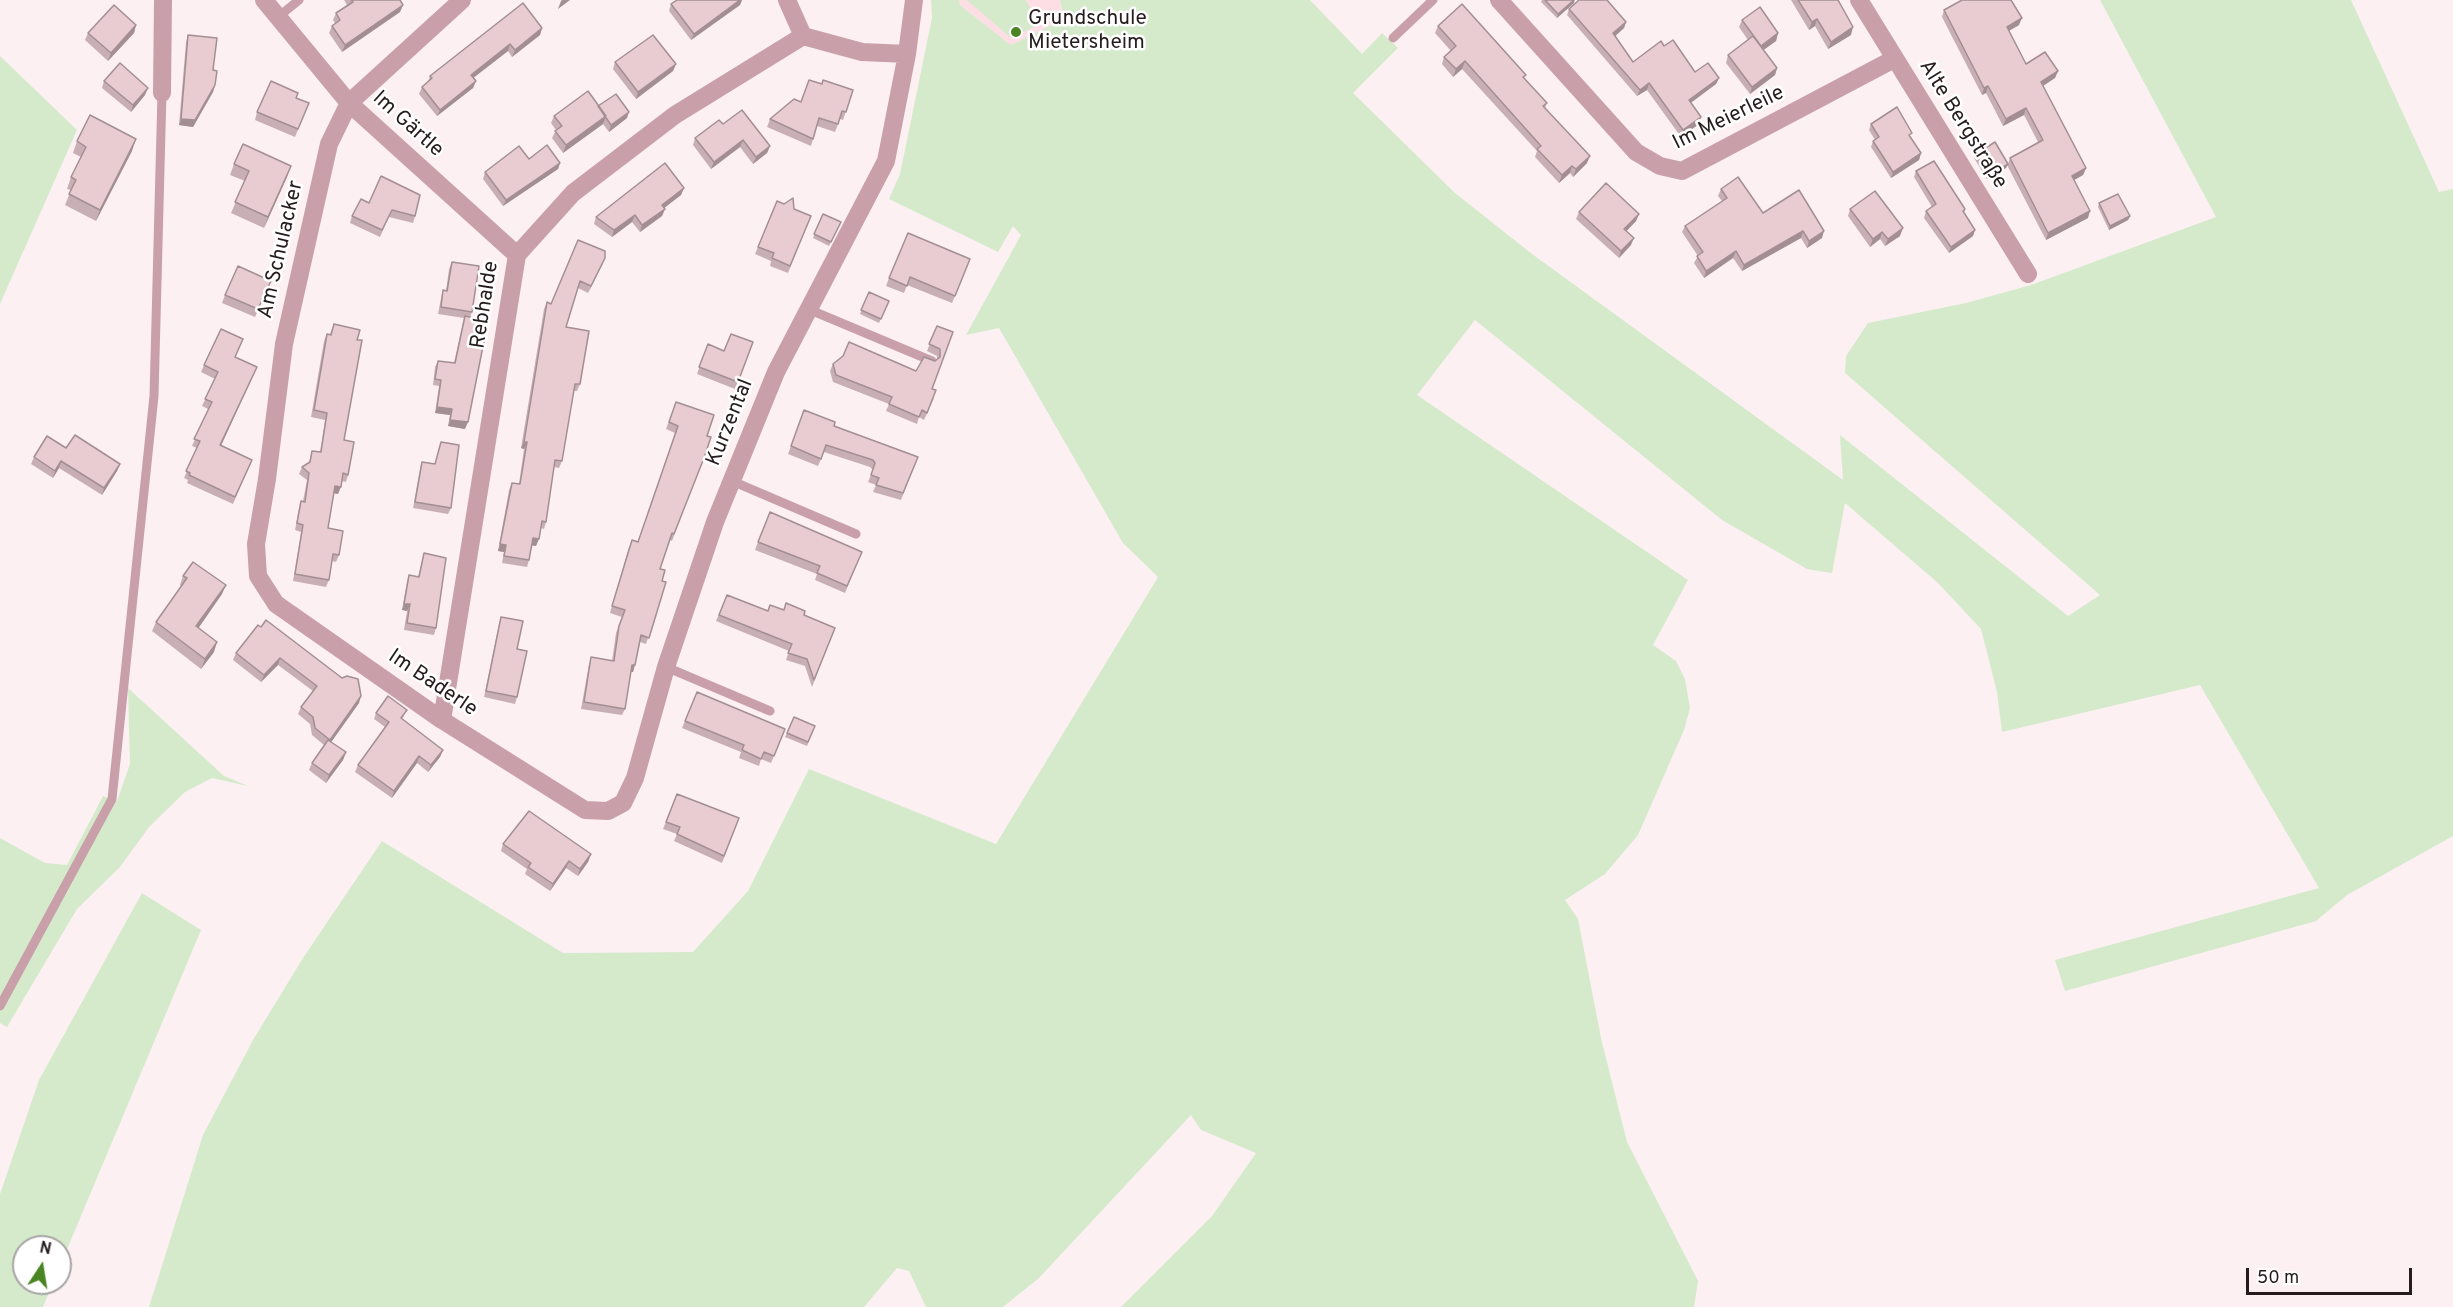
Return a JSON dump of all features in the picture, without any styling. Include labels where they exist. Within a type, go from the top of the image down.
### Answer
[{"type":"street","points":[[162,93],[163,0]]},
{"type":"street","name":"Im Gärtle","points":[[264,0],[350,103],[517,255]]},
{"type":"street","name":"Am Schulacker","points":[[256,564],[256,544],[267,479],[284,344],[329,144],[350,103],[462,0]]},
{"type":"street","points":[[787,0],[803,36],[862,52],[907,54]]},
{"type":"street","name":"Kurzental","points":[[608,811],[623,803],[635,778],[666,667],[732,481],[776,372],[886,161],[907,54],[914,0]]},
{"type":"street","name":"Im Meierleile","points":[[1498,0],[1636,152],[1660,166],[1682,171],[1894,59]]},
{"type":"street","name":"Alte Bergstraße","points":[[1858,0],[2028,274]]},
{"type":"street","name":"Rebhalde","points":[[442,720],[517,255],[573,194],[675,115],[803,36]]},
{"type":"street","name":"Im Baderle","points":[[256,564],[258,576],[276,604],[442,720],[585,810],[608,811]]},
{"type":"lane","points":[[278,17],[298,0]]},
{"type":"lane","points":[[1393,38],[1432,0]]},
{"type":"lane","points":[[0,1006],[112,799],[154,396],[162,93]]},
{"type":"lane","points":[[808,309],[932,361]]},
{"type":"lane","points":[[732,481],[856,534]]},
{"type":"lane","points":[[666,667],[770,711]]},
{"type":"shaded area","name":"Grundschule Mietersheim","points":[[959,0],[1060,0],[1064,19],[1011,45],[960,5]]},
{"type":"green space","points":[[931,0],[959,0],[960,5],[1011,45],[1064,19],[1060,0],[1310,0],[1362,54],[1382,33],[1398,48],[1353,93],[1455,193],[1532,254],[1843,480],[1840,435],[2068,616],[2100,595],[1845,373],[1846,356],[1868,323],[1966,303],[2031,285],[2216,217],[2100,0],[2351,0],[2439,192],[2453,189],[2453,836],[2347,895],[2316,921],[2065,991],[2055,960],[2319,888],[2200,685],[2002,732],[1997,692],[1981,629],[1938,583],[1845,503],[1832,573],[1807,569],[1722,520],[1475,320],[1417,395],[1688,580],[1653,645],[1676,661],[1685,679],[1690,708],[1684,730],[1638,835],[1605,874],[1565,900],[1578,919],[1601,1038],[1627,1142],[1698,1281],[1694,1307],[1121,1307],[1212,1216],[1256,1153],[1201,1130],[1191,1115],[1039,1278],[1003,1307],[926,1307],[909,1271],[897,1268],[864,1307],[149,1307],[203,1135],[253,1040],[303,958],[382,841],[563,953],[693,952],[748,891],[809,769],[996,844],[1158,577],[1123,543],[999,328],[966,335],[1021,235],[1013,226],[998,252],[889,199],[900,174],[932,18]]},
{"type":"green space","points":[[967,0],[1025,0],[1042,23],[1011,38]]},
{"type":"green space","points":[[0,56],[77,130],[0,304]]},
{"type":"green space","points":[[128,688],[224,776],[248,786],[212,778],[185,792],[149,827],[120,867],[77,909],[7,1027],[0,1023],[0,838],[45,863],[67,865],[103,796],[117,801],[130,764]]},
{"type":"green space","points":[[142,893],[201,930],[72,1237],[72,1235],[12,1235],[12,1295],[48,1295],[43,1307],[0,1307],[0,1194],[39,1080]]},
{"type":"building","points":[[351,0],[400,0],[403,5],[345,45],[332,26],[340,20],[336,13],[353,2]]},
{"type":"building","points":[[677,0],[740,0],[694,34],[671,4]]},
{"type":"building","points":[[1545,0],[1574,0],[1558,14]]},
{"type":"building","points":[[1579,0],[1607,0],[1626,22],[1613,33],[1633,62],[1661,41],[1664,46],[1673,40],[1695,72],[1708,63],[1719,78],[1689,100],[1701,117],[1683,130],[1649,83],[1640,90],[1569,9]]},
{"type":"building","points":[[1798,0],[1838,0],[1853,27],[1831,42],[1817,19],[1812,22]]},
{"type":"building","points":[[1962,0],[2011,0],[2022,18],[2007,27],[2026,64],[2045,52],[2058,71],[2041,82],[2086,168],[2072,176],[2090,211],[2048,233],[2010,158],[2043,140],[2026,108],[2006,119],[1988,86],[1984,88],[1944,10]]},
{"type":"building","points":[[523,3],[542,28],[515,50],[510,44],[471,75],[476,81],[440,110],[422,87],[432,78],[430,76]]},
{"type":"building","points":[[1462,4],[1526,75],[1523,77],[1547,103],[1543,106],[1590,156],[1576,169],[1572,166],[1562,175],[1537,149],[1541,146],[1465,61],[1456,69],[1444,57],[1456,46],[1438,26]]},
{"type":"building","points":[[114,5],[136,25],[111,53],[88,33]]},
{"type":"building","points":[[1760,7],[1778,33],[1761,46],[1742,20]]},
{"type":"building","points":[[188,35],[217,38],[213,70],[217,71],[215,85],[195,120],[181,119]]},
{"type":"building","points":[[653,35],[676,64],[638,92],[615,62]]},
{"type":"building","points":[[1753,36],[1777,68],[1752,87],[1728,55]]},
{"type":"building","points":[[120,63],[148,88],[133,105],[104,81]]},
{"type":"building","points":[[809,80],[822,84],[823,80],[853,90],[846,112],[842,111],[838,124],[819,118],[813,139],[770,119],[794,99],[801,102]]},
{"type":"building","points":[[271,81],[298,93],[296,98],[309,103],[298,129],[257,112]]},
{"type":"building","points":[[588,91],[606,116],[566,145],[555,131],[562,126],[554,116]]},
{"type":"building","points":[[616,94],[629,112],[611,125],[598,106]]},
{"type":"building","points":[[1897,107],[1912,133],[1909,135],[1921,153],[1893,172],[1873,141],[1879,137],[1871,124]]},
{"type":"building","points":[[742,110],[770,146],[756,157],[743,140],[714,162],[695,138],[719,120],[723,124]]},
{"type":"building","points":[[90,115],[136,139],[100,210],[69,194],[76,180],[71,177],[86,147],[77,141]]},
{"type":"building","points":[[1995,142],[2008,164],[1989,176],[1976,154]]},
{"type":"building","points":[[243,144],[291,166],[268,217],[235,202],[249,171],[234,164]]},
{"type":"building","points":[[547,145],[560,163],[506,200],[485,172],[519,146],[529,159]]},
{"type":"building","points":[[1934,161],[1965,209],[1963,211],[1975,230],[1951,247],[1926,211],[1936,204],[1916,171]]},
{"type":"building","points":[[665,163],[684,188],[662,205],[665,209],[642,225],[635,215],[614,230],[596,217]]},
{"type":"building","points":[[381,176],[420,195],[415,216],[392,210],[382,230],[352,216],[361,199],[369,203]]},
{"type":"building","points":[[1738,177],[1763,213],[1799,190],[1824,231],[1809,241],[1803,231],[1744,265],[1736,251],[1706,271],[1697,256],[1703,252],[1685,226],[1727,198],[1721,189]]},
{"type":"building","points":[[1606,183],[1639,214],[1624,229],[1634,238],[1621,251],[1579,212]]},
{"type":"building","points":[[1875,191],[1903,228],[1888,239],[1882,232],[1873,239],[1850,209]]},
{"type":"building","points":[[2118,194],[2130,216],[2110,226],[2099,203]]},
{"type":"building","points":[[793,198],[794,209],[811,216],[790,266],[772,258],[774,253],[758,247],[777,201],[784,204]]},
{"type":"building","points":[[823,214],[841,222],[831,242],[814,234]]},
{"type":"building","points":[[908,233],[970,259],[955,296],[910,277],[907,286],[889,278]]},
{"type":"building","points":[[578,240],[605,251],[605,258],[591,286],[580,281],[566,327],[589,331],[580,384],[575,384],[562,461],[555,460],[546,522],[542,521],[539,539],[533,538],[529,560],[504,556],[506,545],[500,544],[512,483],[520,484],[527,442],[524,442],[547,302],[551,304]]},
{"type":"building","points":[[452,262],[479,266],[472,312],[441,307],[443,290],[447,291]]},
{"type":"building","points":[[238,266],[271,281],[258,309],[225,295]]},
{"type":"building","points":[[869,292],[889,301],[881,319],[861,310]]},
{"type":"building","points":[[465,316],[488,321],[468,422],[450,420],[452,409],[437,407],[441,380],[435,379],[438,361],[455,363]]},
{"type":"building","points":[[334,324],[360,330],[357,340],[362,340],[344,440],[354,442],[348,475],[343,473],[341,487],[335,486],[328,528],[343,531],[339,555],[333,554],[329,580],[295,574],[303,525],[297,523],[301,501],[305,502],[309,473],[302,467],[310,462],[312,451],[321,452],[327,413],[314,410],[327,334],[331,335]]},
{"type":"building","points":[[937,326],[953,332],[932,389],[936,390],[927,413],[922,410],[919,417],[889,404],[892,397],[836,375],[833,364],[843,356],[849,342],[916,371],[924,357],[935,361],[940,357],[940,349],[929,344]]},
{"type":"building","points":[[221,329],[243,339],[235,357],[257,367],[220,445],[252,460],[235,497],[189,475],[190,473],[186,471],[200,441],[194,439],[212,402],[205,399],[218,372],[204,365]]},
{"type":"building","points":[[731,334],[753,342],[738,382],[699,367],[708,344],[724,351]]},
{"type":"building","points":[[676,402],[714,415],[707,436],[711,437],[660,569],[665,570],[662,581],[666,582],[649,638],[641,635],[635,665],[632,665],[625,709],[584,702],[591,657],[614,661],[619,626],[625,610],[612,606],[632,540],[638,542],[678,426],[669,422]]},
{"type":"building","points":[[804,410],[835,422],[834,426],[918,457],[903,493],[876,485],[879,478],[871,475],[875,463],[873,460],[826,445],[821,459],[791,446]]},
{"type":"building","points":[[75,435],[120,464],[104,488],[61,461],[55,471],[34,457],[47,436],[66,448]]},
{"type":"building","points":[[441,442],[459,445],[451,508],[415,502],[422,462],[435,464]]},
{"type":"building","points":[[770,512],[862,552],[847,586],[817,573],[820,566],[758,542]]},
{"type":"building","points":[[424,553],[446,558],[436,628],[407,623],[410,604],[404,604],[409,575],[419,577]]},
{"type":"building","points":[[193,562],[226,585],[196,626],[217,642],[205,659],[156,622],[187,578],[183,576]]},
{"type":"building","points":[[727,595],[768,611],[770,605],[784,610],[786,603],[805,611],[804,615],[835,628],[814,680],[807,659],[788,653],[792,644],[719,615]]},
{"type":"building","points":[[501,617],[523,621],[517,649],[527,651],[517,697],[486,691]]},
{"type":"building","points":[[266,620],[342,678],[347,676],[358,679],[361,696],[330,740],[315,728],[313,717],[301,707],[317,686],[280,658],[264,675],[236,653],[258,625],[261,627]]},
{"type":"building","points":[[697,692],[785,729],[774,756],[764,752],[761,759],[742,750],[744,745],[685,721]]},
{"type":"building","points":[[388,696],[407,710],[401,718],[443,750],[431,765],[419,756],[394,791],[358,765],[389,722],[376,713]]},
{"type":"building","points":[[794,717],[815,726],[808,742],[787,733]]},
{"type":"building","points":[[328,740],[346,752],[329,775],[312,763]]},
{"type":"building","points":[[677,794],[739,818],[724,856],[677,834],[680,827],[666,822]]},
{"type":"building","points":[[529,811],[591,854],[580,869],[569,861],[553,884],[528,867],[531,863],[503,844]]},
{"type":"place","name":"Grundschule Mietersheim","points":[[1016,32]]}]
